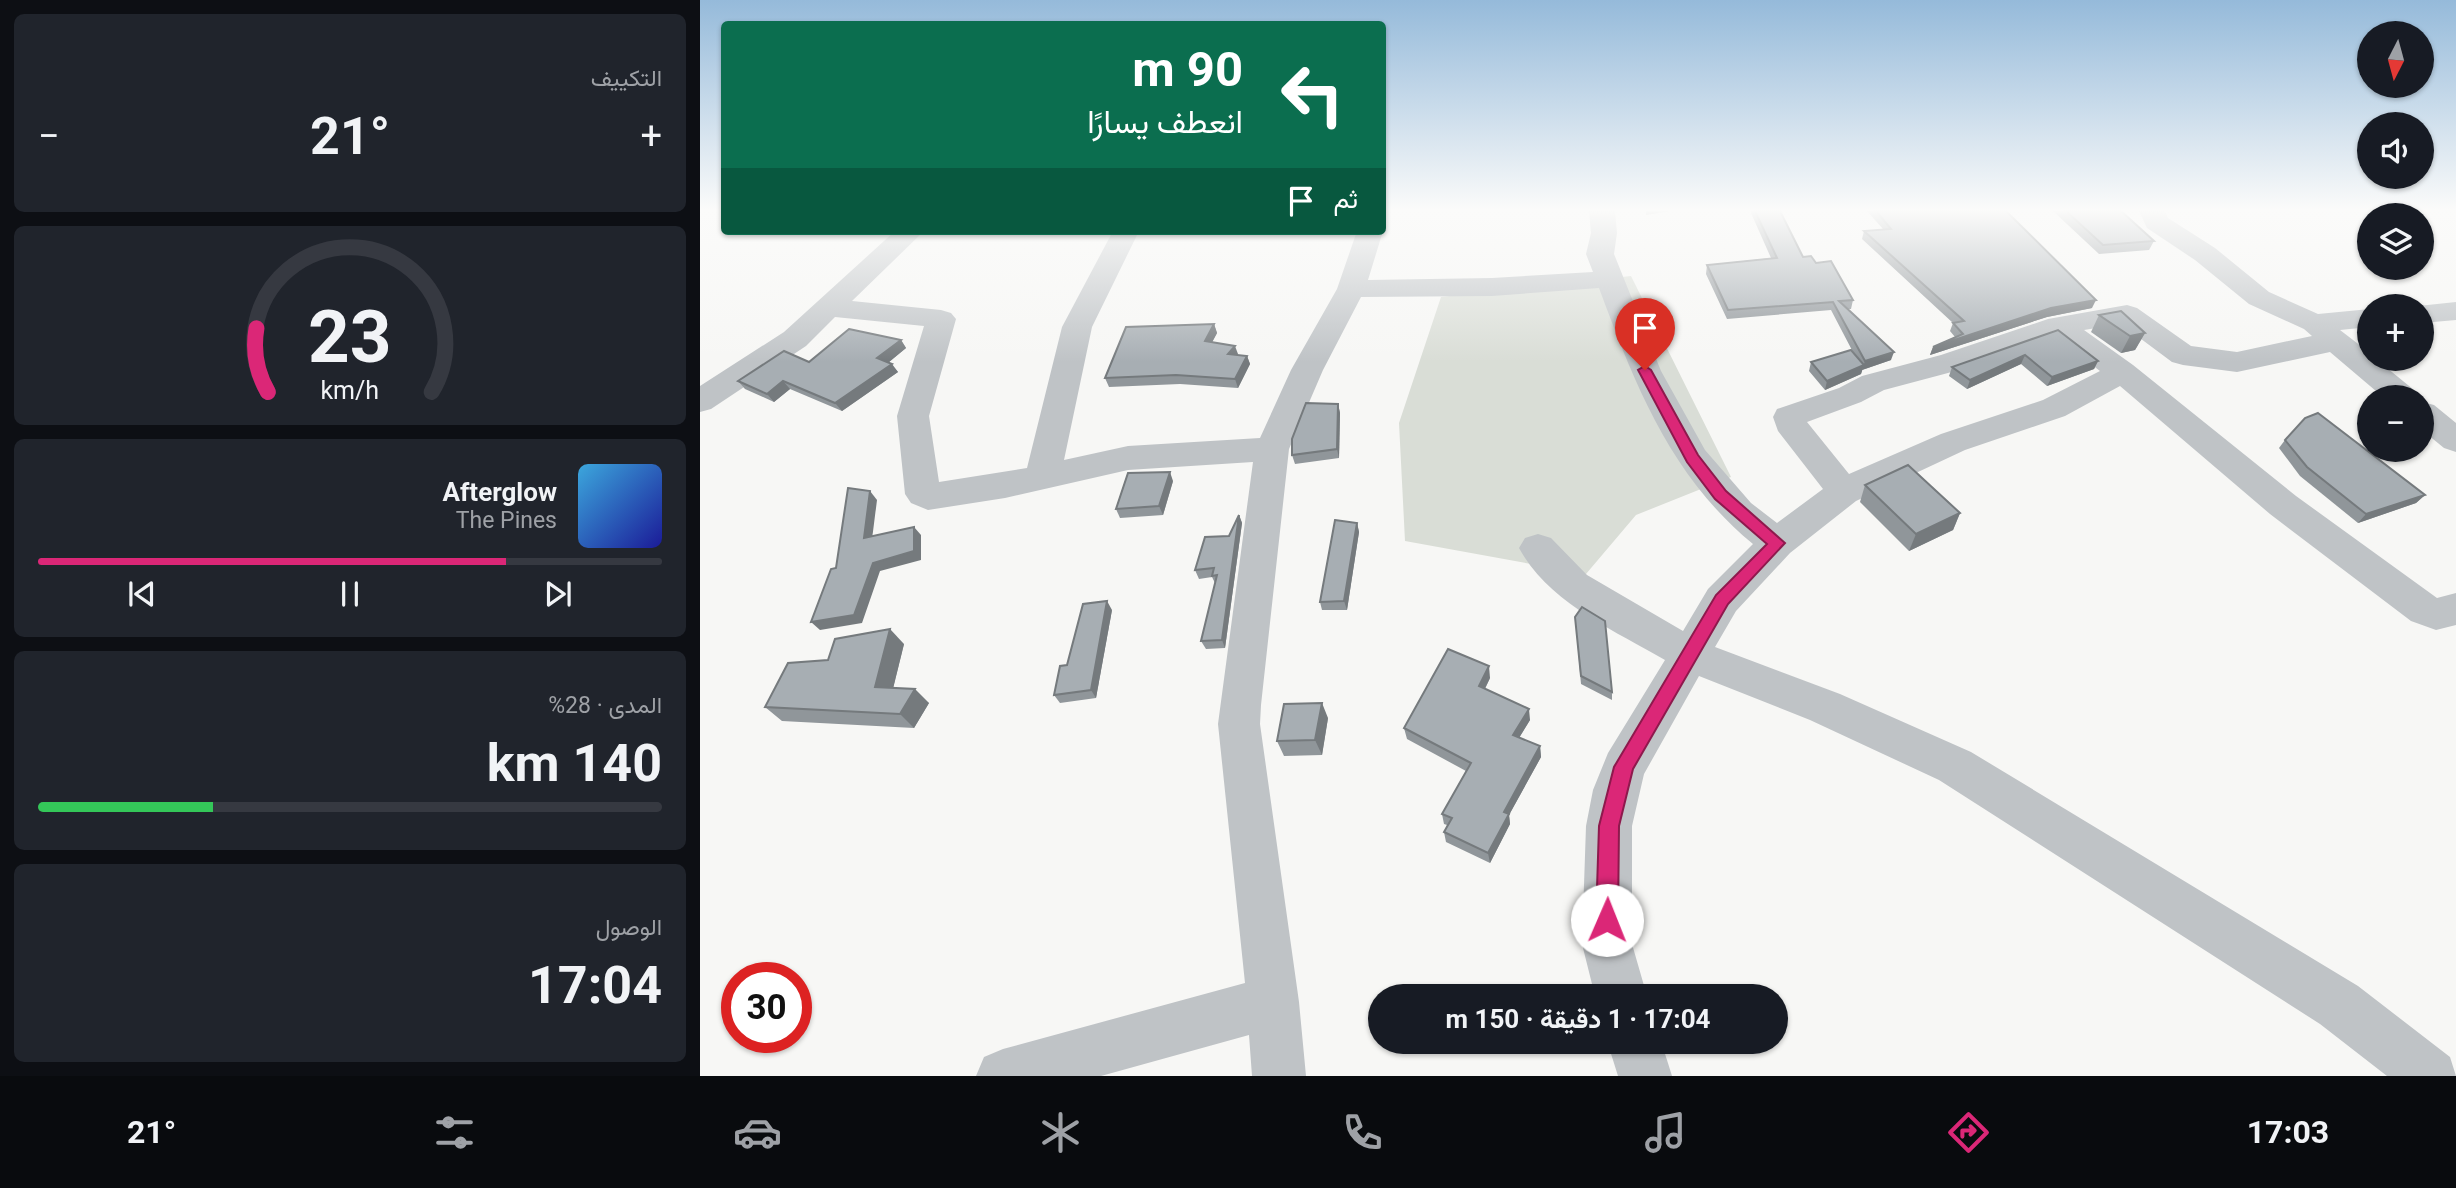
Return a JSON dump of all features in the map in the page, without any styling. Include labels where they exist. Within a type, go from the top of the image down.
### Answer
[{"type":"street","points":[[700,401],[777,351],[830,308],[876,261]]},
{"type":"street","points":[[1043,475],[1077,327],[1111,261]]},
{"type":"street","points":[[1279,1076],[1273,1002],[1239,724],[1272,449],[1307,370],[1350,289],[1360,261]]},
{"type":"street","points":[[1603,261],[1645,370],[1692,458],[1721,495],[1777,543]]},
{"type":"street","points":[[2214,261],[2259,299],[2324,332],[2388,385]]},
{"type":"street","points":[[1350,289],[1492,287],[1610,279]]},
{"type":"street","points":[[830,308],[941,320],[913,416],[923,494],[935,497],[1128,458],[1272,449]]},
{"type":"street","points":[[2434,313],[2456,311]]},
{"type":"street","points":[[1844,492],[1790,423],[1789,417],[1850,395],[1873,383],[1952,362],[2058,326],[2127,314],[2183,355],[2236,362],[2357,322]]},
{"type":"street","points":[[2058,326],[2122,372],[2283,505],[2426,610],[2435,614],[2456,609]]},
{"type":"street","points":[[1617,984],[1607,944],[1609,826],[1613,802],[1624,767],[1722,600],[1777,543],[1844,492],[1953,442],[2054,408],[2122,372]]},
{"type":"street","points":[[2434,422],[2456,440]]},
{"type":"street","points":[[1538,548],[1573,586],[1690,655],[1825,707],[1955,766],[2339,1005],[2431,1076]]},
{"type":"street","points":[[1003,1076],[1273,1002]]},
{"type":"street","points":[[1638,1054],[1645,1076]]},
{"type":"shaded area","points":[[1631,276],[1731,477],[1636,515],[1586,574],[1405,541],[1399,423],[1441,297]]},
{"type":"building","points":[[1745,261],[1831,261],[1853,300],[1839,301],[1894,352],[1865,361],[1833,302],[1728,310],[1707,265]]},
{"type":"building","points":[[1898,261],[2057,261],[2096,300],[2051,308],[1933,347],[1963,334],[1953,323],[1964,321]]},
{"type":"building","points":[[2121,311],[2145,333],[2130,336],[2099,315]]},
{"type":"building","points":[[1214,324],[1205,341],[1235,346],[1228,354],[1247,356],[1235,379],[1176,375],[1105,378],[1126,327]]},
{"type":"building","points":[[849,329],[901,340],[877,358],[892,364],[835,403],[783,381],[767,394],[738,381],[784,351],[809,362]]},
{"type":"building","points":[[2058,330],[2098,361],[2052,377],[2025,355],[1970,380],[1952,367]]},
{"type":"building","points":[[1851,350],[1864,365],[1827,381],[1811,362]]},
{"type":"building","points":[[1306,403],[1338,404],[1337,449],[1292,455],[1292,439]]},
{"type":"building","points":[[2318,413],[2357,443],[2357,462],[2382,462],[2425,495],[2366,514],[2307,467],[2285,440],[2305,418]]},
{"type":"building","points":[[1908,465],[1960,513],[1916,534],[1865,485]]},
{"type":"building","points":[[1170,472],[1159,506],[1116,509],[1128,473]]},
{"type":"building","points":[[848,488],[870,491],[864,538],[914,527],[914,551],[873,563],[854,615],[811,622],[831,569],[836,568]]},
{"type":"building","points":[[1239,515],[1222,640],[1201,641],[1217,575],[1212,576],[1214,568],[1195,570],[1205,537],[1229,536]]},
{"type":"building","points":[[1335,520],[1357,523],[1344,601],[1320,602]]},
{"type":"building","points":[[1107,601],[1091,690],[1054,695],[1060,666],[1067,665],[1083,604]]},
{"type":"building","points":[[1582,607],[1605,621],[1612,692],[1581,676],[1575,617]]},
{"type":"building","points":[[890,629],[875,687],[915,689],[900,714],[765,707],[788,663],[828,660],[835,639]]},
{"type":"building","points":[[1448,649],[1489,666],[1479,686],[1529,709],[1513,735],[1540,746],[1504,812],[1509,814],[1488,853],[1444,832],[1452,818],[1442,814],[1471,763],[1404,728]]},
{"type":"building","points":[[1322,703],[1315,740],[1277,741],[1284,704]]},
{"type":"route","points":[[1607,920],[1609,826],[1624,767],[1722,600],[1777,543],[1738,512],[1692,458],[1645,370]]}]
